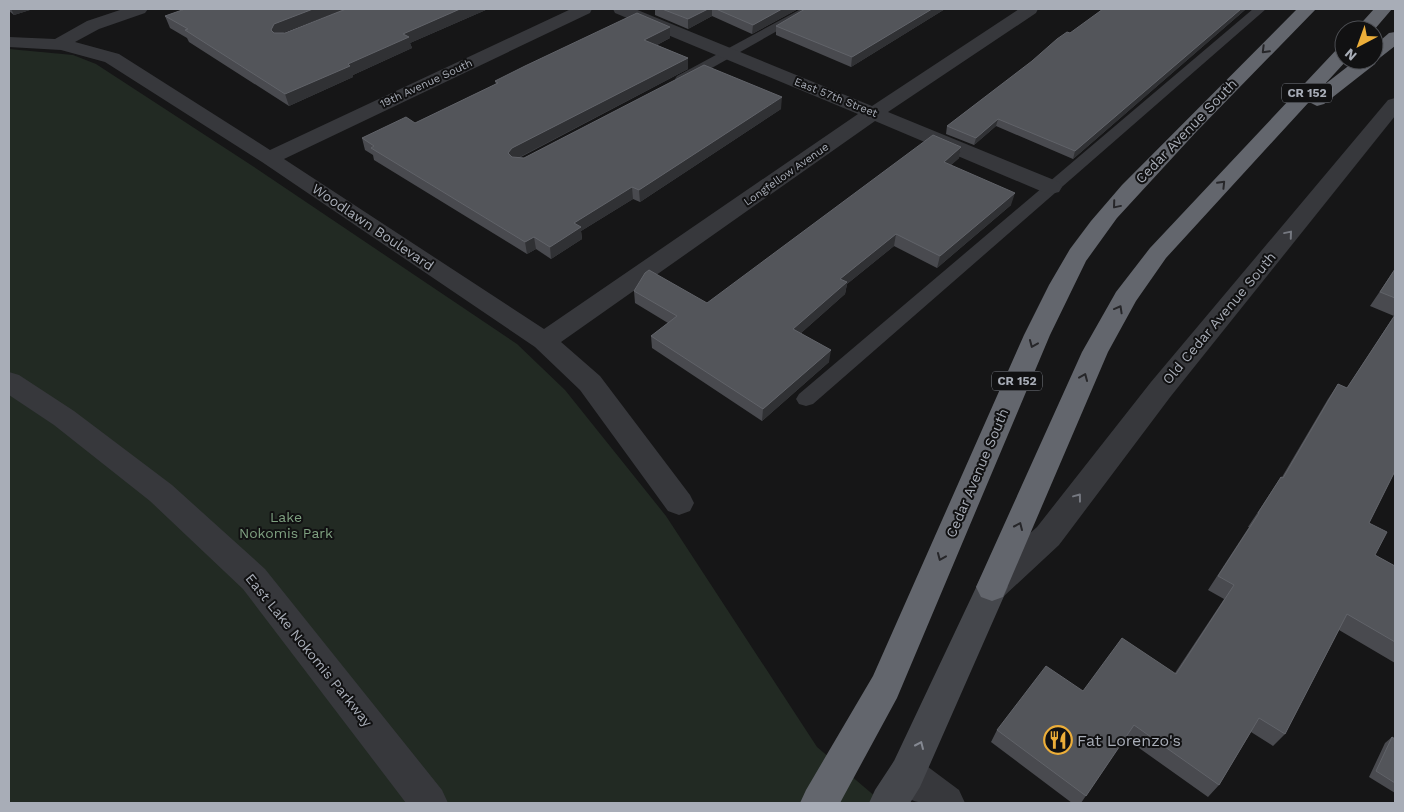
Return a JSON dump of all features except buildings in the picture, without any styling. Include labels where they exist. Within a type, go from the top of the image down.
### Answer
[{"type":"highway","name":"Cedar Avenue South","points":[[819,803],[885,687],[1036,335],[1054,296],[1072,265],[1089,238],[1131,188],[1226,88],[1307,9]]},
{"type":"highway","points":[[1373,20],[1383,9]]},
{"type":"highway","points":[[1384,46],[1395,37]]},
{"type":"highway","name":"CR 152","points":[[992,587],[1095,352],[1125,298],[1158,253],[1334,63]]},
{"type":"highway","points":[[1269,134],[1355,70]]},
{"type":"main road","name":"CR 152","points":[[898,789],[992,587]]},
{"type":"street","points":[[60,43],[93,25],[139,9]]},
{"type":"street","name":"19th Avenue South","points":[[268,158],[584,9]]},
{"type":"street","name":"East 57th Street","points":[[621,9],[1051,187]]},
{"type":"street","name":"Longfellow Avenue","points":[[544,341],[875,113],[1030,9]]},
{"type":"street","name":"Woodlawn Boulevard","points":[[9,42],[60,43],[85,48],[112,58],[268,158],[544,341],[590,383],[679,503]]},
{"type":"street","name":"Old Cedar Avenue South","points":[[992,587],[1048,536],[1161,389],[1395,104]]},
{"type":"street","name":"East Lake Nokomis Parkway","points":[[9,382],[64,418],[161,493],[254,579],[429,803]]},
{"type":"street","points":[[898,789],[946,803]]},
{"type":"lane","points":[[674,84],[810,9]]},
{"type":"lane","points":[[806,399],[1260,9]]},
{"type":"green space","name":"Lake Nokomis Park","points":[[9,49],[73,55],[96,64],[251,165],[517,344],[565,390],[666,516],[817,747],[883,803],[9,803]]},
{"type":"place","name":"Fat Lorenzo's","points":[[1058,740]]}]
